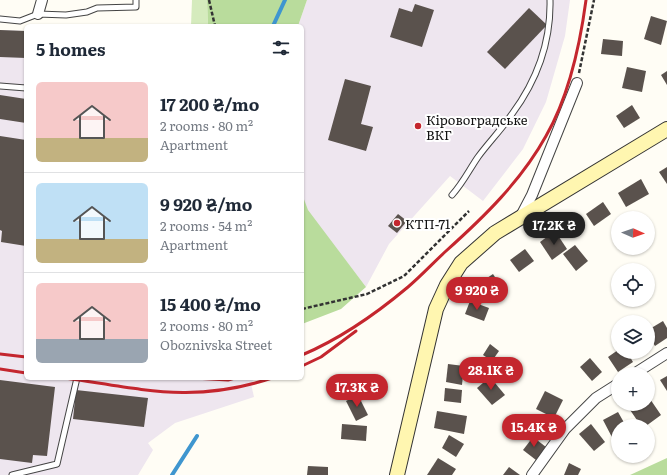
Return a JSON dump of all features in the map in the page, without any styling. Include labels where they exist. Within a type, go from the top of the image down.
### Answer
[{"type":"main road","points":[[398,475],[436,309],[444,291],[461,263],[494,233],[667,129]]},
{"type":"street","points":[[38,14],[42,0]]},
{"type":"street","points":[[521,216],[532,195],[577,84]]},
{"type":"street","points":[[645,367],[667,353]]},
{"type":"street","points":[[532,475],[565,430],[596,398],[611,388]]},
{"type":"lane","points":[[0,20],[20,21],[38,14],[66,15],[87,12],[97,8],[136,7],[136,0]]},
{"type":"lane","points":[[452,195],[461,185],[478,157],[512,115],[534,81],[546,43],[550,0]]},
{"type":"lane","points":[[0,86],[24,88]]},
{"type":"lane","points":[[12,475],[57,464],[77,380]]},
{"type":"path","points":[[209,0],[215,24]]},
{"type":"path","points":[[577,84],[594,0]]},
{"type":"path","points":[[304,309],[367,294],[404,276],[469,211]]},
{"type":"shaded area","name":"Кіровоградське ВКГ","points":[[307,0],[570,0],[565,36],[546,102],[523,149],[483,201],[450,176],[389,244],[366,287],[307,210],[304,200],[304,24],[299,24]]},
{"type":"shaded area","points":[[0,30],[24,31],[24,380],[254,380],[251,384],[254,397],[175,423],[148,443],[153,450],[138,475],[0,475]]},
{"type":"green space","points":[[192,0],[207,0],[208,24],[191,24]]},
{"type":"green space","points":[[207,0],[307,0],[299,24],[208,24]]},
{"type":"green space","points":[[304,199],[308,210],[366,287],[341,309],[304,323]]},
{"type":"green space","points":[[667,458],[667,475],[630,475]]},
{"type":"building","points":[[415,4],[434,10],[422,47],[390,37],[399,8],[412,12]]},
{"type":"building","points":[[529,8],[547,25],[505,69],[487,52]]},
{"type":"building","points":[[651,16],[667,21],[661,45],[644,39]]},
{"type":"building","points":[[0,30],[24,31],[24,58],[0,57]]},
{"type":"building","points":[[603,39],[623,41],[622,56],[601,54]]},
{"type":"building","points":[[627,67],[646,71],[642,92],[622,88]]},
{"type":"building","points":[[667,71],[667,85],[661,75]]},
{"type":"building","points":[[345,79],[371,86],[361,124],[373,127],[366,151],[328,140]]},
{"type":"building","points":[[0,95],[24,99],[24,123],[0,119]]},
{"type":"building","points":[[632,105],[640,118],[624,128],[616,116]]},
{"type":"building","points":[[0,136],[24,140],[24,246],[1,242],[2,231],[0,230]]},
{"type":"building","points":[[667,167],[667,184],[659,172]]},
{"type":"building","points":[[641,179],[649,194],[626,207],[618,193]]},
{"type":"building","points":[[603,202],[611,214],[594,226],[586,214]]},
{"type":"building","name":"КТП-71","points":[[398,214],[407,221],[397,233],[388,226]]},
{"type":"building","points":[[555,231],[567,249],[552,260],[540,242]]},
{"type":"building","points":[[575,245],[588,261],[576,271],[563,254]]},
{"type":"building","points":[[525,249],[534,261],[519,272],[510,260]]},
{"type":"building","points":[[493,274],[502,288],[487,298],[478,284]]},
{"type":"building","points":[[470,301],[489,308],[484,321],[465,314]]},
{"type":"building","points":[[663,321],[667,328],[667,338],[655,346],[655,326]]},
{"type":"building","points":[[490,344],[499,351],[492,361],[483,355]]},
{"type":"building","points":[[611,355],[611,359],[631,359],[633,362],[626,367],[615,367],[608,357]]},
{"type":"building","points":[[590,358],[602,372],[592,381],[580,367]]},
{"type":"building","points":[[448,364],[464,366],[462,385],[446,382]]},
{"type":"building","points":[[667,376],[667,391],[660,380]]},
{"type":"building","points":[[490,377],[505,395],[492,405],[477,388]]},
{"type":"building","points":[[0,380],[55,387],[47,456],[33,455],[32,463],[0,459]]},
{"type":"building","points":[[445,388],[462,390],[461,403],[444,401]]},
{"type":"building","points":[[76,390],[148,398],[144,427],[73,419]]},
{"type":"building","points":[[545,391],[563,400],[554,418],[536,409]]},
{"type":"building","points":[[358,395],[368,415],[356,421],[346,401]]},
{"type":"building","points":[[655,406],[661,415],[655,419],[636,419],[631,411],[655,411]]},
{"type":"building","points":[[437,411],[467,416],[464,434],[434,428]]},
{"type":"building","points":[[618,412],[622,419],[611,419],[611,435],[603,420]]},
{"type":"building","points":[[342,424],[367,426],[366,441],[341,439]]},
{"type":"building","points":[[591,424],[605,442],[594,451],[579,434]]},
{"type":"building","points":[[449,435],[464,444],[456,457],[442,448]]},
{"type":"building","points":[[533,437],[546,447],[536,460],[523,450]]},
{"type":"building","points":[[438,458],[456,469],[452,475],[427,475]]},
{"type":"building","points":[[569,463],[581,469],[578,475],[564,475]]},
{"type":"building","points":[[308,466],[328,467],[328,475],[307,475]]},
{"type":"building","points":[[509,467],[520,475],[503,475]]},
{"type":"waterway","points":[[274,24],[285,0]]},
{"type":"waterway","points":[[172,475],[197,436]]},
{"type":"railway","points":[[304,354],[316,349],[371,316],[408,287],[488,212],[525,168],[546,136],[561,104],[577,52],[586,0]]},
{"type":"railway","points":[[304,365],[321,357],[356,331]]},
{"type":"railway","points":[[0,354],[24,357]]},
{"type":"railway","points":[[0,369],[24,373]]},
{"type":"railway","points":[[78,380],[144,390],[168,392],[218,391],[265,380]]},
{"type":"place","name":"Кіровоградське ВКГ","points":[[418,126]]},
{"type":"place","name":"КТП-71","points":[[397,223]]}]
